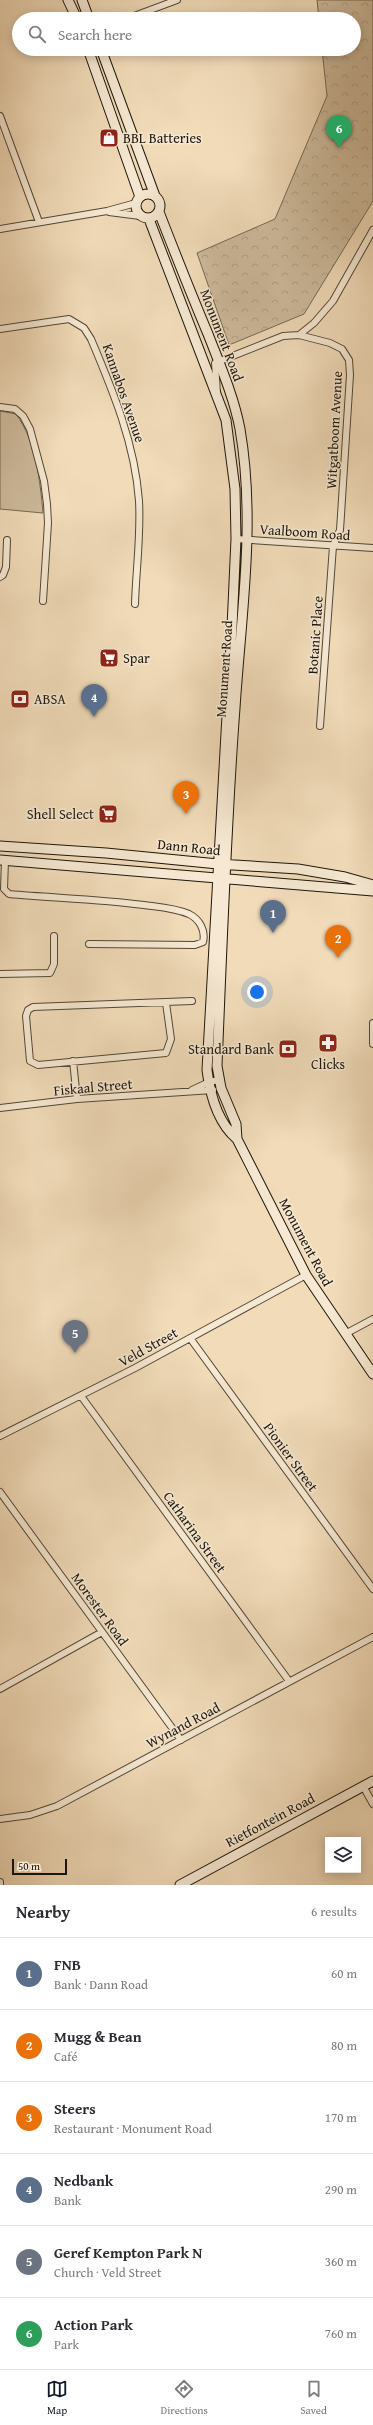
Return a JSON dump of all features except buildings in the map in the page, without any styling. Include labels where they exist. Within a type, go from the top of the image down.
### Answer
[{"type":"main road","points":[[68,0],[73,12]]},
{"type":"main road","points":[[82,0],[86,12]]},
{"type":"main road","points":[[90,56],[138,200],[136,210],[145,217],[159,212],[160,202],[155,196],[103,56]]},
{"type":"main road","points":[[138,200],[145,194],[155,196]]},
{"type":"main road","name":"Monument Road","points":[[159,212],[218,361],[237,416],[246,465],[248,539],[209,1029],[210,1086],[226,1130],[237,1139]]},
{"type":"main road","name":"Monument Road","points":[[145,217],[227,424],[236,496],[236,538],[222,864]]},
{"type":"main road","points":[[236,496],[242,494],[246,465]]},
{"type":"main road","name":"Dann Road","points":[[0,846],[106,852],[320,872],[373,885]]},
{"type":"main road","name":"Dann Road","points":[[3,860],[373,891]]},
{"type":"main road","name":"Monument Road","points":[[221,879],[217,1066],[220,1084],[236,1124],[237,1139],[306,1276],[373,1374]]},
{"type":"main road","name":"Rietfontein Road","points":[[180,1885],[373,1781]]},
{"type":"street","points":[[145,12],[177,0]]},
{"type":"street","points":[[0,116],[2,128],[39,222]]},
{"type":"street","points":[[0,229],[107,211],[138,200]]},
{"type":"street","points":[[107,211],[145,217]]},
{"type":"street","points":[[299,335],[314,323],[333,301],[373,230]]},
{"type":"street","name":"Kannabos Avenue","points":[[0,329],[69,319],[84,328],[91,339],[124,423],[134,465],[140,525],[134,604]]},
{"type":"street","name":"Witgatboom Avenue","points":[[218,361],[283,336],[299,335],[337,346],[346,355],[350,367],[340,530],[333,546]]},
{"type":"street","points":[[217,396],[214,365],[218,361]]},
{"type":"street","points":[[0,407],[15,409],[23,416],[30,429],[44,481],[48,523],[43,600]]},
{"type":"street","name":"Vaalboom Road","points":[[236,538],[373,548]]},
{"type":"street","points":[[0,577],[3,575],[6,567],[7,540]]},
{"type":"street","name":"Botanic Place","points":[[320,726],[333,546]]},
{"type":"street","points":[[3,860],[2,891],[9,894],[109,901],[175,910],[188,914],[199,922],[204,937],[202,943],[195,945],[89,944]]},
{"type":"street","points":[[0,974],[50,973],[54,964],[54,936]]},
{"type":"street","points":[[166,1003],[171,1039],[170,1048],[166,1052],[38,1065],[31,1063],[26,1019],[28,1010],[33,1007],[192,1001]]},
{"type":"street","points":[[373,1023],[373,1044]]},
{"type":"street","points":[[73,1061],[77,1099]]},
{"type":"street","name":"Fiskaal Street","points":[[0,1108],[77,1099],[189,1091],[220,1084]]},
{"type":"street","name":"Veld Street","points":[[0,1436],[81,1396],[306,1276]]},
{"type":"street","points":[[345,1334],[373,1319]]},
{"type":"street","name":"Pionier Street","points":[[190,1338],[373,1589]]},
{"type":"street","name":"Catharina Street","points":[[81,1396],[289,1681]]},
{"type":"street","name":"Morester Road","points":[[0,1492],[180,1740]]},
{"type":"street","points":[[0,1689],[102,1632]]},
{"type":"street","name":"Wynand Road","points":[[0,1819],[30,1815],[57,1806],[373,1637]]},
{"type":"street","points":[[363,1786],[373,1804]]},
{"type":"green space","points":[[317,0],[373,0],[373,201],[304,314],[229,345],[197,253],[275,219],[327,96],[323,56],[361,56],[361,12],[318,12]]},
{"type":"green space","points":[[0,411],[16,414],[28,436],[36,462],[43,513],[0,509]]},
{"type":"place","name":"BBL Batteries","points":[[109,138]]},
{"type":"place","name":"Action Park","points":[[339,148]]},
{"type":"place","name":"Spar","points":[[109,658]]},
{"type":"place","name":"ABSA","points":[[20,699]]},
{"type":"place","name":"Nedbank","points":[[94,717]]},
{"type":"place","name":"Shell Select","points":[[108,814]]},
{"type":"place","name":"Steers","points":[[186,814]]},
{"type":"place","name":"FNB","points":[[273,933]]},
{"type":"place","name":"Mugg & Bean","points":[[338,958]]},
{"type":"place","name":"Clicks","points":[[328,1043]]},
{"type":"place","name":"Standard Bank","points":[[288,1049]]},
{"type":"place","name":"Geref Kempton Park N","points":[[75,1353]]}]
